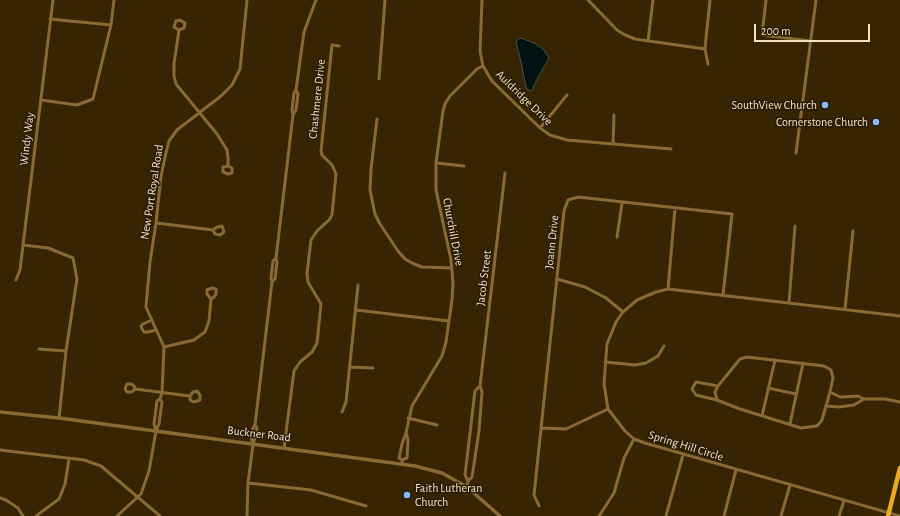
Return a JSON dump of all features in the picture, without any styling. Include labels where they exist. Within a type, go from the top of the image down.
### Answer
[{"type":"main road","points":[[888,514],[900,468]]},
{"type":"street","name":"Windy Way","points":[[16,280],[20,270],[53,0]]},
{"type":"street","points":[[40,100],[77,105],[93,99],[111,26],[114,0]]},
{"type":"street","name":"New Port Royal Road","points":[[117,516],[141,494],[149,471],[156,431],[159,424],[162,402],[160,399],[162,393],[164,347],[146,307],[161,176],[169,141],[177,130],[221,96],[232,85],[240,70],[247,0]]},
{"type":"street","points":[[247,516],[248,483],[253,444],[256,438],[255,425],[272,282],[275,279],[276,258],[293,115],[292,110],[294,93],[296,90],[304,32],[316,0]]},
{"type":"street","points":[[379,79],[385,0]]},
{"type":"street","name":"Auldridge Drive","points":[[482,0],[480,51],[483,66],[492,81],[540,128],[557,138],[670,149]]},
{"type":"street","points":[[588,0],[617,30],[635,39],[705,49]]},
{"type":"street","points":[[648,41],[653,0]]},
{"type":"street","points":[[708,64],[705,49],[710,0]]},
{"type":"street","points":[[766,0],[762,36],[810,41]]},
{"type":"street","points":[[796,153],[816,0]]},
{"type":"street","points":[[50,19],[111,26]]},
{"type":"street","points":[[179,30],[174,64],[176,84],[217,134],[227,150],[228,166]]},
{"type":"street","name":"Chashmere Drive","points":[[284,448],[294,371],[300,362],[312,352],[317,343],[321,304],[308,282],[307,273],[311,240],[317,231],[330,220],[332,215],[336,174],[332,165],[322,155],[321,151],[332,45],[339,46]]},
{"type":"street","name":"Churchill Drive","points":[[406,433],[408,440],[407,458],[402,462],[399,458],[412,406],[442,356],[449,321],[453,283],[452,268],[437,202],[435,177],[441,120],[445,104],[450,96],[477,69],[483,66]]},
{"type":"street","points":[[540,128],[567,95]]},
{"type":"street","points":[[613,144],[614,115]]},
{"type":"street","points":[[376,119],[370,190],[375,214],[380,224],[405,259],[428,268],[452,268]]},
{"type":"street","points":[[436,163],[464,166]]},
{"type":"street","name":"Jacob Street","points":[[467,486],[468,481],[472,477],[479,431],[482,392],[480,386],[505,173]]},
{"type":"street","name":"Joann Drive","points":[[539,506],[534,495],[564,211],[568,200],[578,197],[732,214],[723,295]]},
{"type":"street","points":[[617,237],[622,203]]},
{"type":"street","points":[[668,289],[675,208]]},
{"type":"street","points":[[156,223],[213,230]]},
{"type":"street","points":[[789,303],[795,226]]},
{"type":"street","points":[[845,309],[853,231]]},
{"type":"street","points":[[23,246],[48,248],[73,258],[77,279],[66,351],[59,418]]},
{"type":"street","points":[[557,279],[585,287],[606,298],[623,312]]},
{"type":"street","points":[[342,412],[346,402],[358,285]]},
{"type":"street","name":"Spring Hill Circle","points":[[900,316],[668,289],[656,292],[638,300],[623,312],[616,322],[610,337],[605,362],[604,384],[608,409],[625,431],[634,439],[651,446],[888,514],[900,516]]},
{"type":"street","points":[[164,347],[194,340],[205,332],[209,321],[211,299]]},
{"type":"street","points":[[356,310],[449,321]]},
{"type":"street","points":[[152,320],[141,326],[142,330],[144,332],[148,332],[156,330]]},
{"type":"street","points":[[605,362],[635,365],[646,363],[658,356],[664,346]]},
{"type":"street","points":[[39,349],[66,351]]},
{"type":"street","points":[[717,400],[715,392],[718,386],[740,359],[747,357],[824,366],[830,370],[833,378],[822,420],[817,426],[801,428],[696,394],[692,389],[696,382],[718,386]]},
{"type":"street","points":[[762,416],[775,360]]},
{"type":"street","points":[[790,424],[803,363]]},
{"type":"street","points":[[350,367],[373,368]]},
{"type":"street","name":"Jacob Street","points":[[468,481],[465,475],[475,391],[480,386]]},
{"type":"street","points":[[768,388],[796,394]]},
{"type":"street","points":[[135,389],[190,396]]},
{"type":"street","points":[[830,392],[840,397],[858,396],[864,399],[885,399],[900,402]]},
{"type":"street","points":[[826,406],[839,407],[854,405],[864,399]]},
{"type":"street","points":[[542,428],[566,429],[608,409]]},
{"type":"street","name":"Buckner Road","points":[[0,412],[59,418],[402,462],[436,472],[467,486],[500,516]]},
{"type":"street","points":[[408,418],[437,425]]},
{"type":"street","points":[[599,516],[614,493],[624,458],[634,439]]},
{"type":"street","points":[[0,450],[84,460],[101,466],[160,516]]},
{"type":"street","points":[[666,516],[683,455]]},
{"type":"street","points":[[36,516],[59,499],[65,484],[69,459]]},
{"type":"street","points":[[724,516],[736,470]]},
{"type":"street","points":[[248,483],[311,490],[366,506]]},
{"type":"street","points":[[781,516],[790,485]]},
{"type":"street","points":[[0,498],[18,508],[23,516]]},
{"type":"street","points":[[839,516],[844,501]]},
{"type":"shaded area","points":[[521,38],[534,43],[543,49],[549,58],[532,91],[528,90],[526,87],[516,42]]},
{"type":"place","name":"SouthView Church","points":[[825,105]]},
{"type":"place","name":"Cornerstone Church","points":[[876,122]]},
{"type":"place","name":"Faith Lutheran Church","points":[[407,495]]}]
